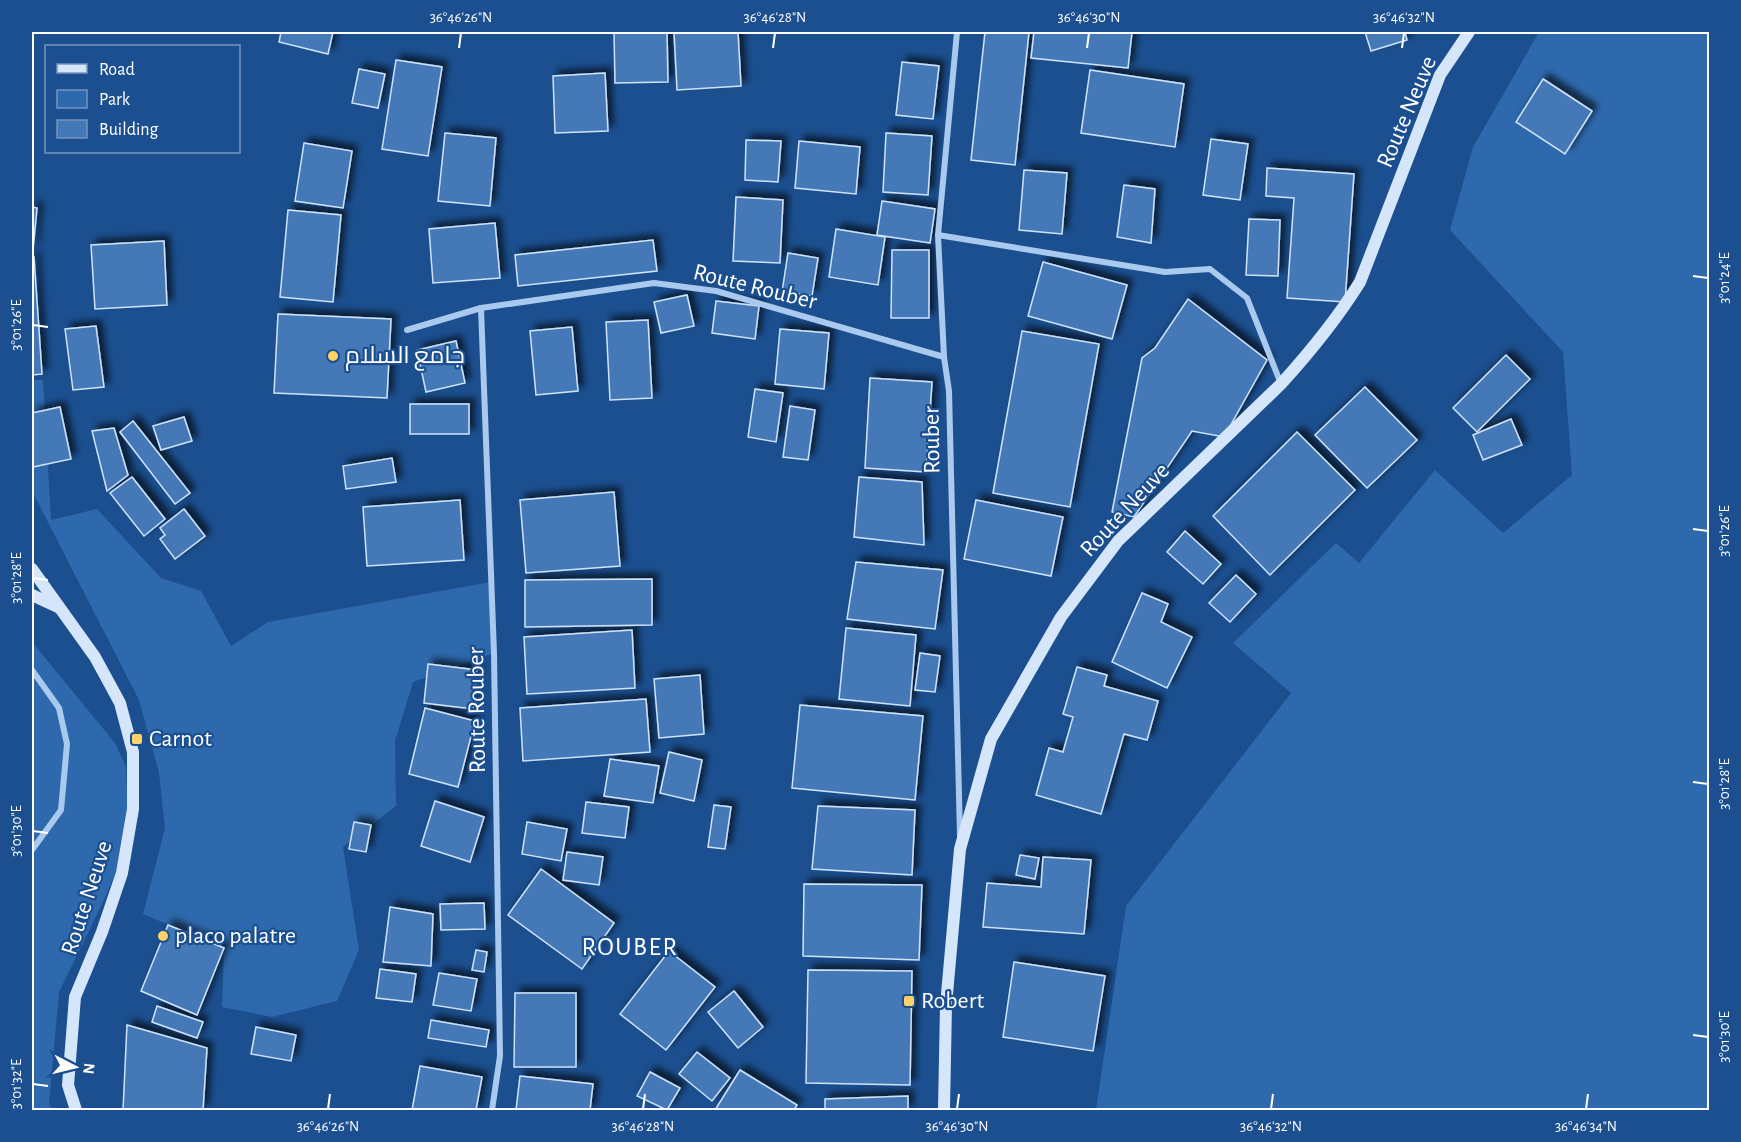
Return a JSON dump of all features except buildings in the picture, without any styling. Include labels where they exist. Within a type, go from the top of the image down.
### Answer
[{"type":"main road","name":"Route Neuve","points":[[944,1110],[946,1005],[960,849],[991,739],[1061,617],[1118,541],[1281,384],[1344,308],[1360,282],[1440,75],[1469,32]]},
{"type":"main road","name":"Route Neuve","points":[[32,569],[95,657],[120,703],[133,752],[133,809],[122,873],[102,932],[75,997],[68,1085],[76,1110]]},
{"type":"main road","points":[[32,595],[60,608]]},
{"type":"street","name":"Rouber","points":[[957,32],[938,235],[944,357],[949,391],[960,849]]},
{"type":"street","points":[[938,235],[1164,272],[1210,269],[1247,298],[1281,384]]},
{"type":"street","name":"Route Rouber","points":[[407,330],[481,308],[654,283],[716,291],[944,357]]},
{"type":"street","name":"Route Rouber","points":[[481,308],[494,653],[500,1044],[492,1110]]},
{"type":"street","points":[[32,670],[59,708],[67,744],[61,810],[32,850]]},
{"type":"green space","points":[[1539,32],[1709,32],[1709,1110],[1096,1110],[1126,906],[1291,693],[1233,643],[1336,543],[1359,563],[1435,470],[1503,533],[1572,475],[1563,352],[1450,230],[1473,147]]},
{"type":"green space","points":[[32,380],[43,380],[51,520],[97,509],[161,578],[201,591],[231,646],[268,622],[491,582],[494,653],[413,682],[395,741],[396,806],[343,847],[359,950],[337,1001],[272,1017],[222,1007],[224,948],[143,914],[165,828],[159,773],[139,700],[32,491]]},
{"type":"green space","points":[[32,642],[115,743],[126,767],[128,815],[119,864],[59,992],[49,1103],[52,1110],[32,1110]]},
{"type":"place","name":"جامع السلام","points":[[333,356]]},
{"type":"place","name":"Carnot","points":[[137,739]]},
{"type":"place","name":"placo palatre","points":[[163,936]]},
{"type":"place","name":"Robert","points":[[909,1001]]},
{"type":"district","name":"ROUBER","points":[[630,947]]}]
